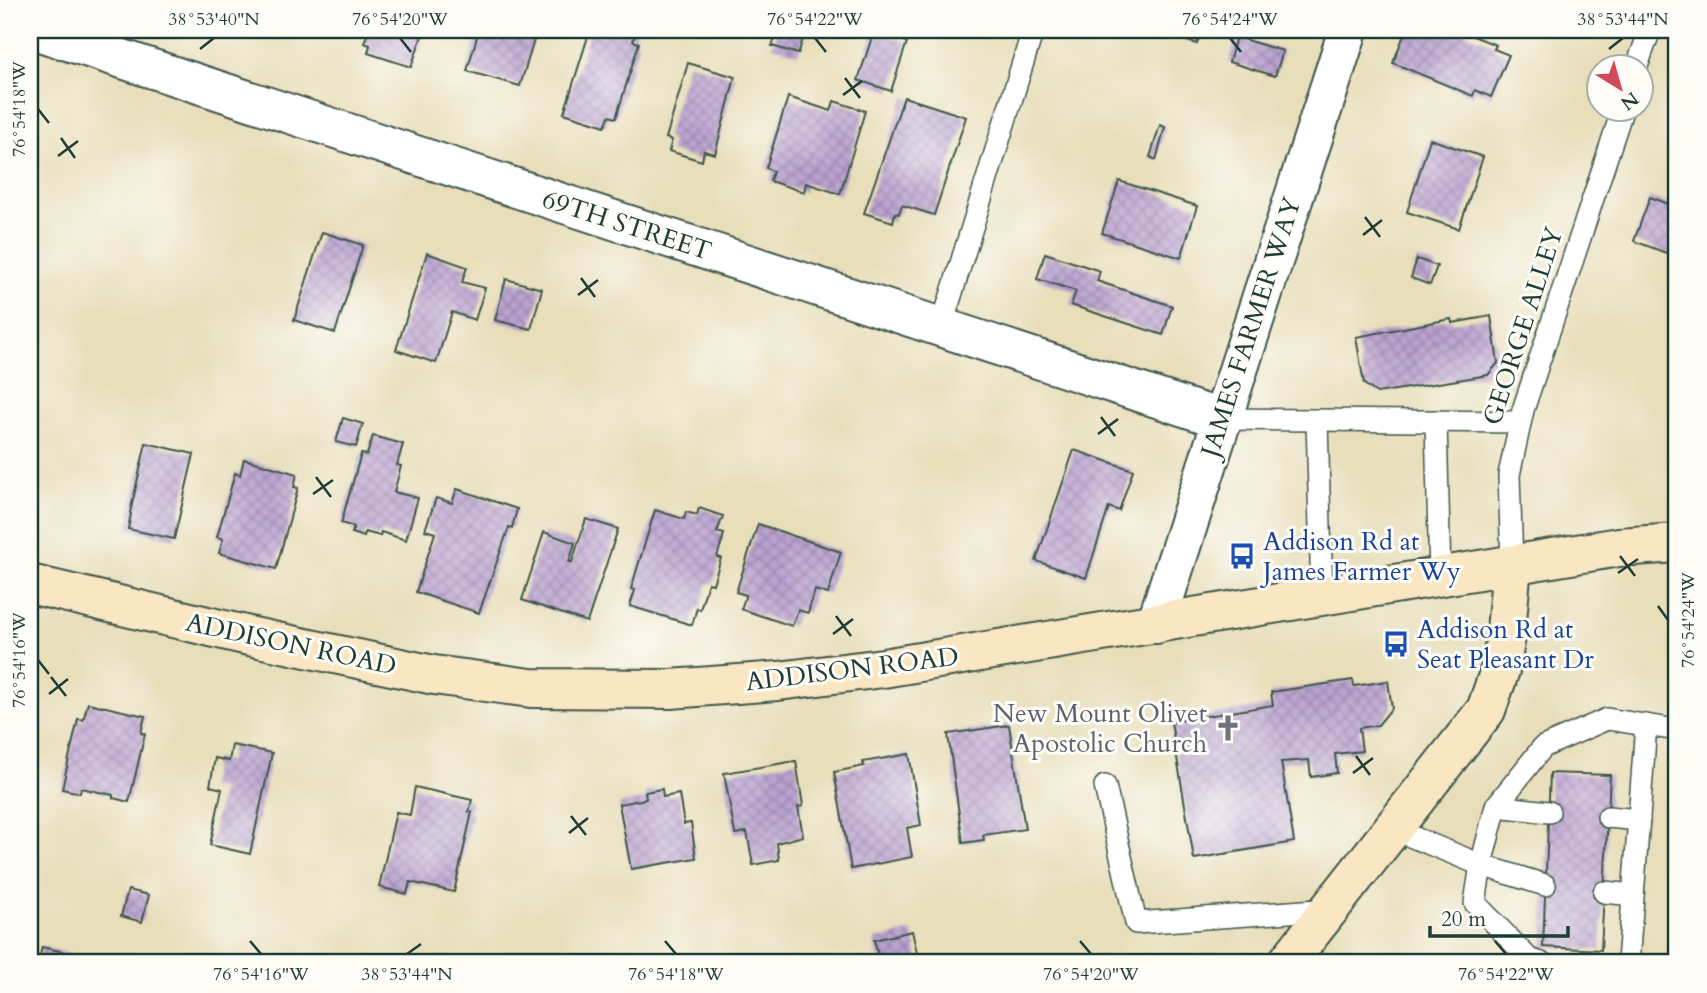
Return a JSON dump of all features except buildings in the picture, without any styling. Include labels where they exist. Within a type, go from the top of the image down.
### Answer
[{"type":"main road","name":"ADDISON ROAD","points":[[30,584],[249,636],[434,675],[531,688],[670,689],[778,681],[883,668],[1619,547],[1677,543]]},
{"type":"main road","points":[[1287,963],[1486,710],[1500,670],[1512,565]]},
{"type":"street","name":"69TH STREET","points":[[34,30],[1221,419]]},
{"type":"street","name":"JAMES FARMER WAY","points":[[1156,624],[1348,30]]},
{"type":"lane","points":[[942,328],[1033,30]]},
{"type":"lane","points":[[1642,52],[1650,30]]},
{"type":"lane","name":"GEORGE ALLEY","points":[[1512,565],[1509,475],[1520,422],[1618,122]]},
{"type":"lane","points":[[1221,419],[1520,422]]},
{"type":"lane","points":[[1317,420],[1322,597]]},
{"type":"lane","points":[[1436,421],[1440,577]]},
{"type":"lane","points":[[1541,963],[1529,959],[1475,902],[1496,806],[1543,747],[1607,719],[1677,730]]},
{"type":"lane","points":[[1628,963],[1646,725]]},
{"type":"lane","points":[[1105,786],[1136,923],[1330,909]]},
{"type":"lane","points":[[1496,806],[1549,812]]},
{"type":"lane","points":[[1608,817],[1639,820]]},
{"type":"lane","points":[[1393,829],[1481,865],[1545,885]]},
{"type":"lane","points":[[1604,892],[1633,895]]},
{"type":"place","name":"Addison Rd at James Farmer Wy","points":[[1242,556]]},
{"type":"place","name":"Addison Rd at Seat Pleasant Dr","points":[[1396,644]]},
{"type":"place","name":"New Mount Olivet Apostolic Church","points":[[1228,728]]}]
